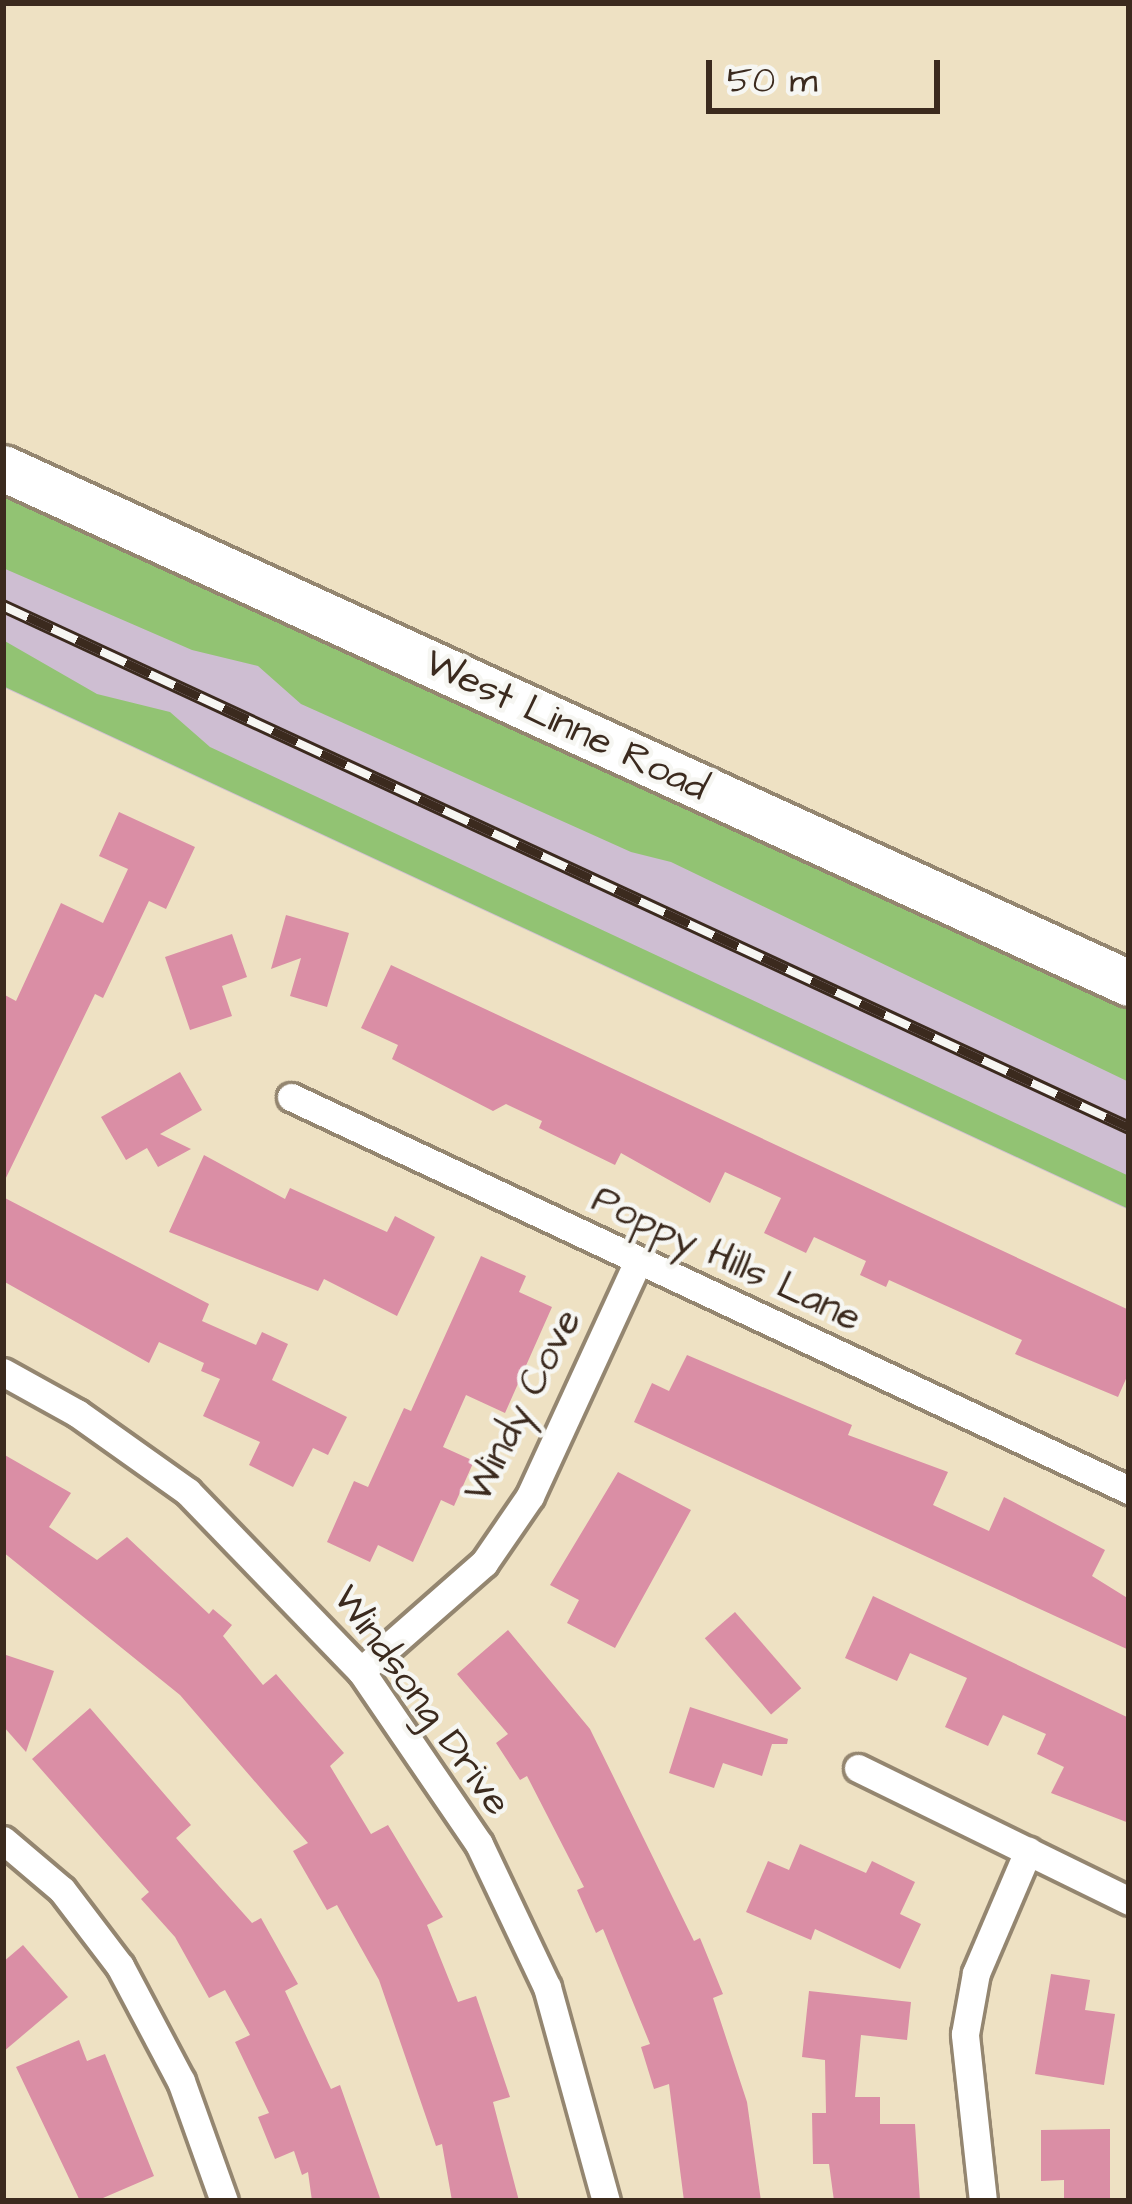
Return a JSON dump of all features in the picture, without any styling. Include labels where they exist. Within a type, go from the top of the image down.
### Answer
[{"type":"main road","name":"West Linne Road","points":[[3,468],[1129,983]]},
{"type":"street","name":"Poppy Hills Lane","points":[[291,1097],[1129,1490]]},
{"type":"street","name":"Windy Cove","points":[[361,1671],[484,1563],[530,1496],[638,1263]]},
{"type":"street","name":"Windsong Drive","points":[[3,1372],[77,1413],[188,1492],[361,1671],[479,1844],[547,1987],[606,2201]]},
{"type":"street","points":[[858,1768],[1129,1901]]},
{"type":"street","points":[[3,1840],[62,1890],[120,1966],[181,2081],[224,2201]]},
{"type":"street","points":[[983,2201],[965,2034],[976,1973],[1028,1851]]},
{"type":"shaded area","points":[[3,487],[1129,1001],[1129,1210],[3,687]]},
{"type":"green space","points":[[3,487],[1129,1001],[1129,1082],[671,862],[631,852],[301,704],[258,666],[192,650],[3,568]]},
{"type":"green space","points":[[3,640],[97,694],[170,712],[210,747],[1129,1176],[1129,1209],[3,686]]},
{"type":"building","points":[[119,812],[195,847],[166,909],[149,901],[103,998],[95,994],[3,1184],[3,994],[16,1001],[61,903],[103,923],[128,869],[99,856]]},
{"type":"building","points":[[286,915],[349,933],[327,1007],[290,996],[301,958],[271,969]]},
{"type":"building","points":[[232,934],[247,977],[222,986],[232,1016],[190,1030],[165,957]]},
{"type":"building","points":[[391,965],[1129,1310],[1129,1372],[1118,1397],[1015,1354],[1022,1340],[889,1280],[886,1287],[860,1275],[866,1261],[814,1237],[806,1253],[764,1233],[781,1198],[725,1172],[710,1203],[621,1153],[615,1165],[539,1128],[542,1121],[506,1104],[493,1111],[392,1059],[398,1045],[361,1028]]},
{"type":"building","points":[[180,1072],[202,1110],[160,1134],[191,1149],[158,1167],[147,1148],[126,1160],[101,1117]]},
{"type":"building","points":[[204,1155],[285,1199],[290,1188],[387,1232],[395,1216],[435,1237],[397,1316],[324,1279],[318,1291],[169,1232]]},
{"type":"building","points":[[3,1197],[209,1304],[202,1321],[256,1345],[262,1332],[288,1344],[272,1380],[347,1417],[328,1455],[313,1448],[293,1487],[249,1465],[260,1442],[203,1416],[220,1379],[201,1371],[204,1363],[159,1342],[149,1363],[3,1281]]},
{"type":"building","points":[[481,1256],[526,1276],[519,1292],[552,1307],[505,1413],[466,1395],[443,1447],[474,1461],[454,1506],[441,1500],[413,1562],[378,1545],[370,1562],[327,1542],[354,1481],[368,1487],[404,1408],[411,1411]]},
{"type":"building","points":[[687,1355],[852,1425],[848,1435],[948,1472],[933,1505],[989,1531],[1004,1497],[1105,1550],[1092,1576],[1129,1599],[1129,1650],[634,1422],[652,1383],[669,1391]]},
{"type":"building","points":[[3,1454],[71,1493],[49,1527],[97,1560],[127,1537],[209,1614],[213,1609],[232,1625],[223,1636],[263,1685],[276,1674],[344,1753],[330,1766],[371,1834],[388,1825],[443,1917],[427,1925],[458,2002],[476,1996],[510,2097],[493,2102],[519,2201],[452,2201],[442,2144],[436,2146],[379,1980],[337,1905],[327,1910],[293,1851],[308,1843],[180,1695],[3,1552]]},
{"type":"building","points":[[618,1472],[691,1510],[615,1648],[567,1623],[579,1600],[550,1585]]},
{"type":"building","points":[[873,1596],[1129,1718],[1129,1823],[1051,1793],[1064,1767],[1037,1754],[1046,1734],[1003,1715],[988,1746],[945,1727],[967,1678],[910,1653],[897,1681],[845,1658]]},
{"type":"building","points":[[735,1612],[801,1688],[771,1714],[705,1638]]},
{"type":"building","points":[[508,1630],[590,1729],[694,1941],[700,1938],[723,1994],[713,1998],[747,2102],[761,2201],[684,2201],[669,2084],[654,2089],[641,2047],[650,2044],[603,1929],[596,1933],[577,1890],[584,1887],[527,1776],[520,1780],[496,1743],[508,1734],[457,1674]]},
{"type":"building","points":[[3,1654],[54,1671],[26,1752],[3,1726]]},
{"type":"building","points":[[690,1707],[788,1739],[787,1744],[772,1744],[762,1776],[723,1763],[714,1788],[669,1773]]},
{"type":"building","points":[[90,1708],[191,1825],[176,1838],[252,1923],[261,1918],[298,1984],[285,1991],[331,2089],[340,2085],[381,2201],[312,2201],[308,2172],[302,2175],[294,2151],[275,2159],[258,2117],[269,2113],[235,2042],[250,2035],[225,1990],[209,1998],[175,1937],[141,1899],[149,1892],[32,1759]]},
{"type":"building","points":[[800,1844],[866,1873],[872,1861],[915,1882],[900,1914],[921,1924],[900,1969],[815,1929],[811,1940],[746,1912],[768,1861],[789,1870]]},
{"type":"building","points":[[23,1945],[68,1997],[3,2052],[3,1962]]},
{"type":"building","points":[[1051,1974],[1090,1980],[1085,2010],[1115,2014],[1104,2085],[1035,2074]]},
{"type":"building","points":[[809,1991],[911,2002],[907,2040],[861,2035],[855,2097],[880,2097],[880,2124],[915,2124],[920,2201],[834,2201],[829,2164],[813,2164],[812,2113],[826,2113],[825,2060],[802,2057]]},
{"type":"building","points":[[79,2040],[87,2061],[105,2054],[154,2176],[96,2201],[80,2201],[16,2067]]},
{"type":"building","points":[[1110,2129],[1110,2201],[1064,2201],[1064,2180],[1041,2181],[1041,2130]]},
{"type":"railway","points":[[3,606],[1129,1128]]}]
